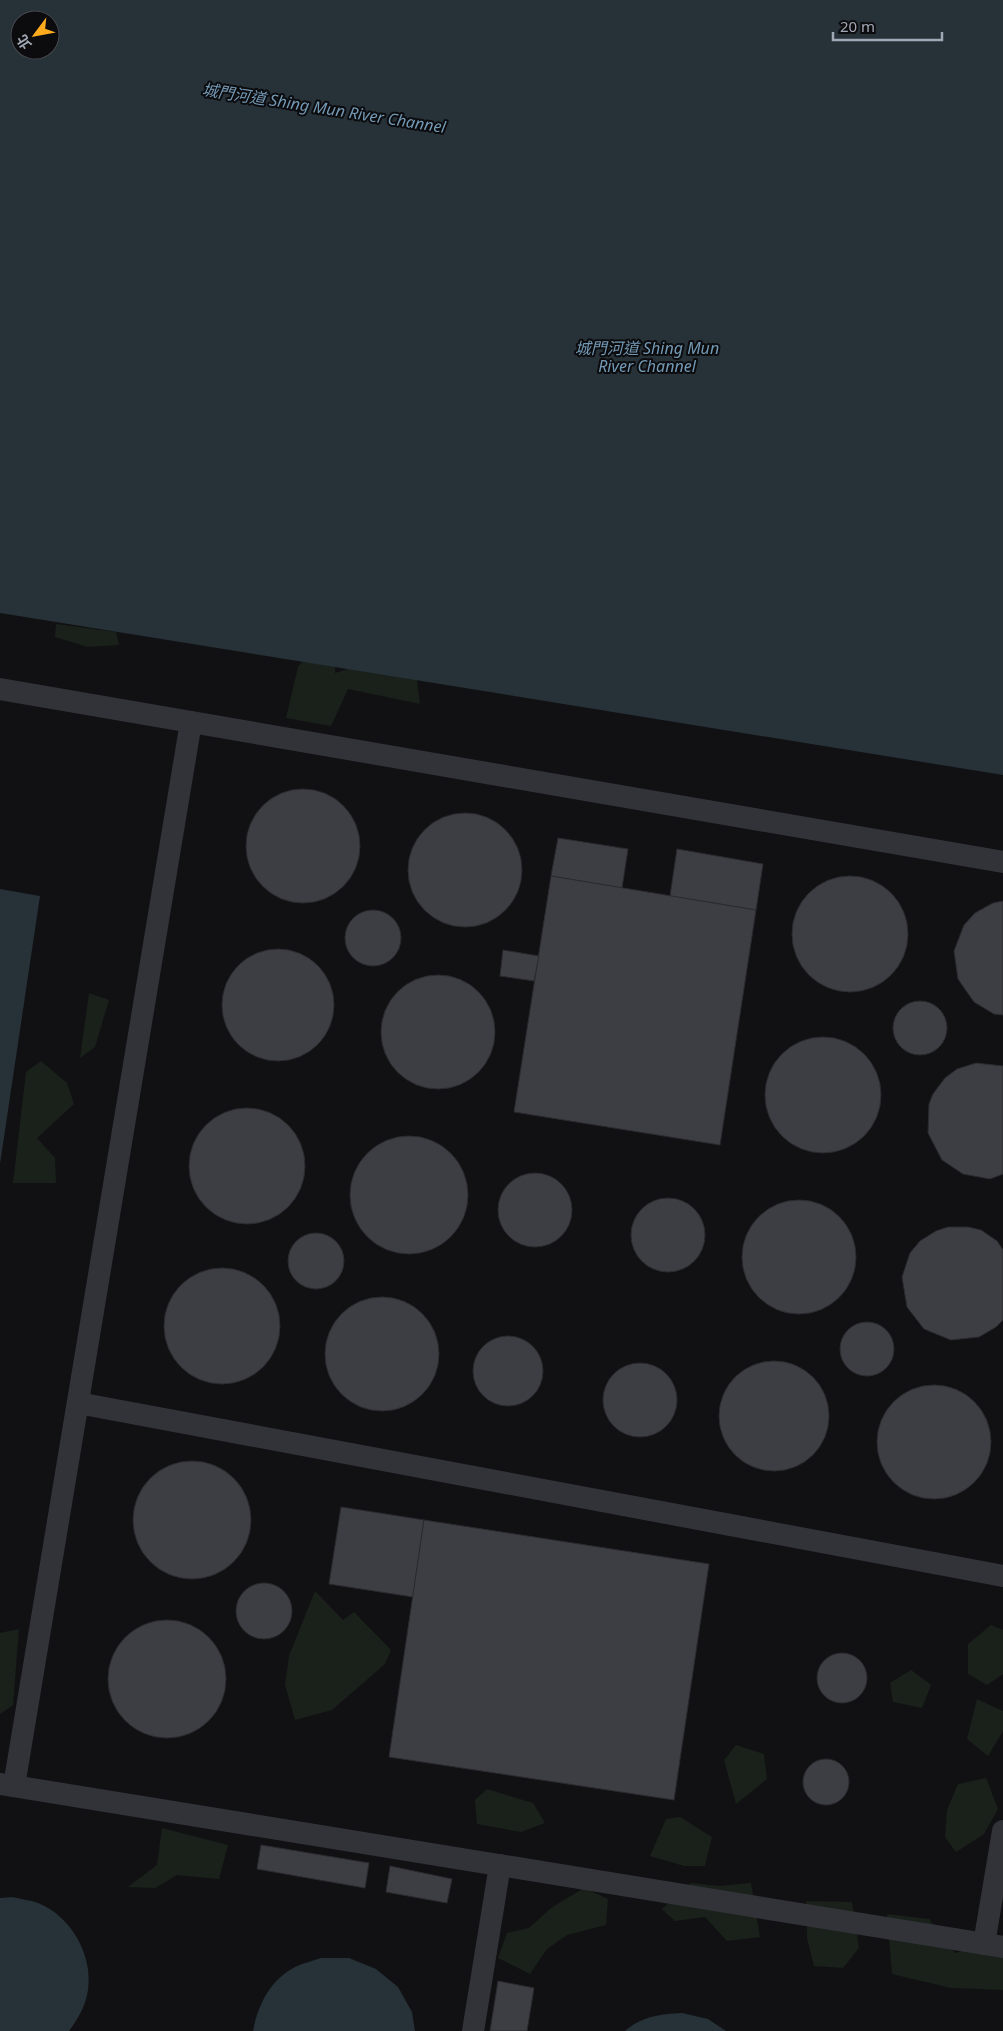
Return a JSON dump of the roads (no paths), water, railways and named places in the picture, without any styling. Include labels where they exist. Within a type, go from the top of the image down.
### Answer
[{"type":"lane","points":[[0,689],[1003,862]]},
{"type":"lane","points":[[191,722],[78,1403],[7,1785],[993,1946],[1003,1831]]},
{"type":"lane","points":[[78,1403],[1003,1576]]},
{"type":"lane","points":[[472,2031],[500,1865]]},
{"type":"water","name":"城門河道 Shing Mun River Channel","points":[[0,0],[1003,0],[1003,775],[0,613]]},
{"type":"water","points":[[0,889],[40,896],[0,1164]]},
{"type":"water","points":[[12,1897],[35,1902],[50,1909],[70,1927],[83,1951],[89,1977],[88,1990],[81,2012],[69,2031],[0,2031],[0,1898]]},
{"type":"water","points":[[321,1958],[349,1958],[376,1969],[398,1987],[412,2012],[415,2031],[253,2031],[258,2012],[272,1986],[286,1972],[301,1964]]},
{"type":"water","points":[[682,2013],[708,2019],[726,2031],[625,2031],[645,2019]]}]
